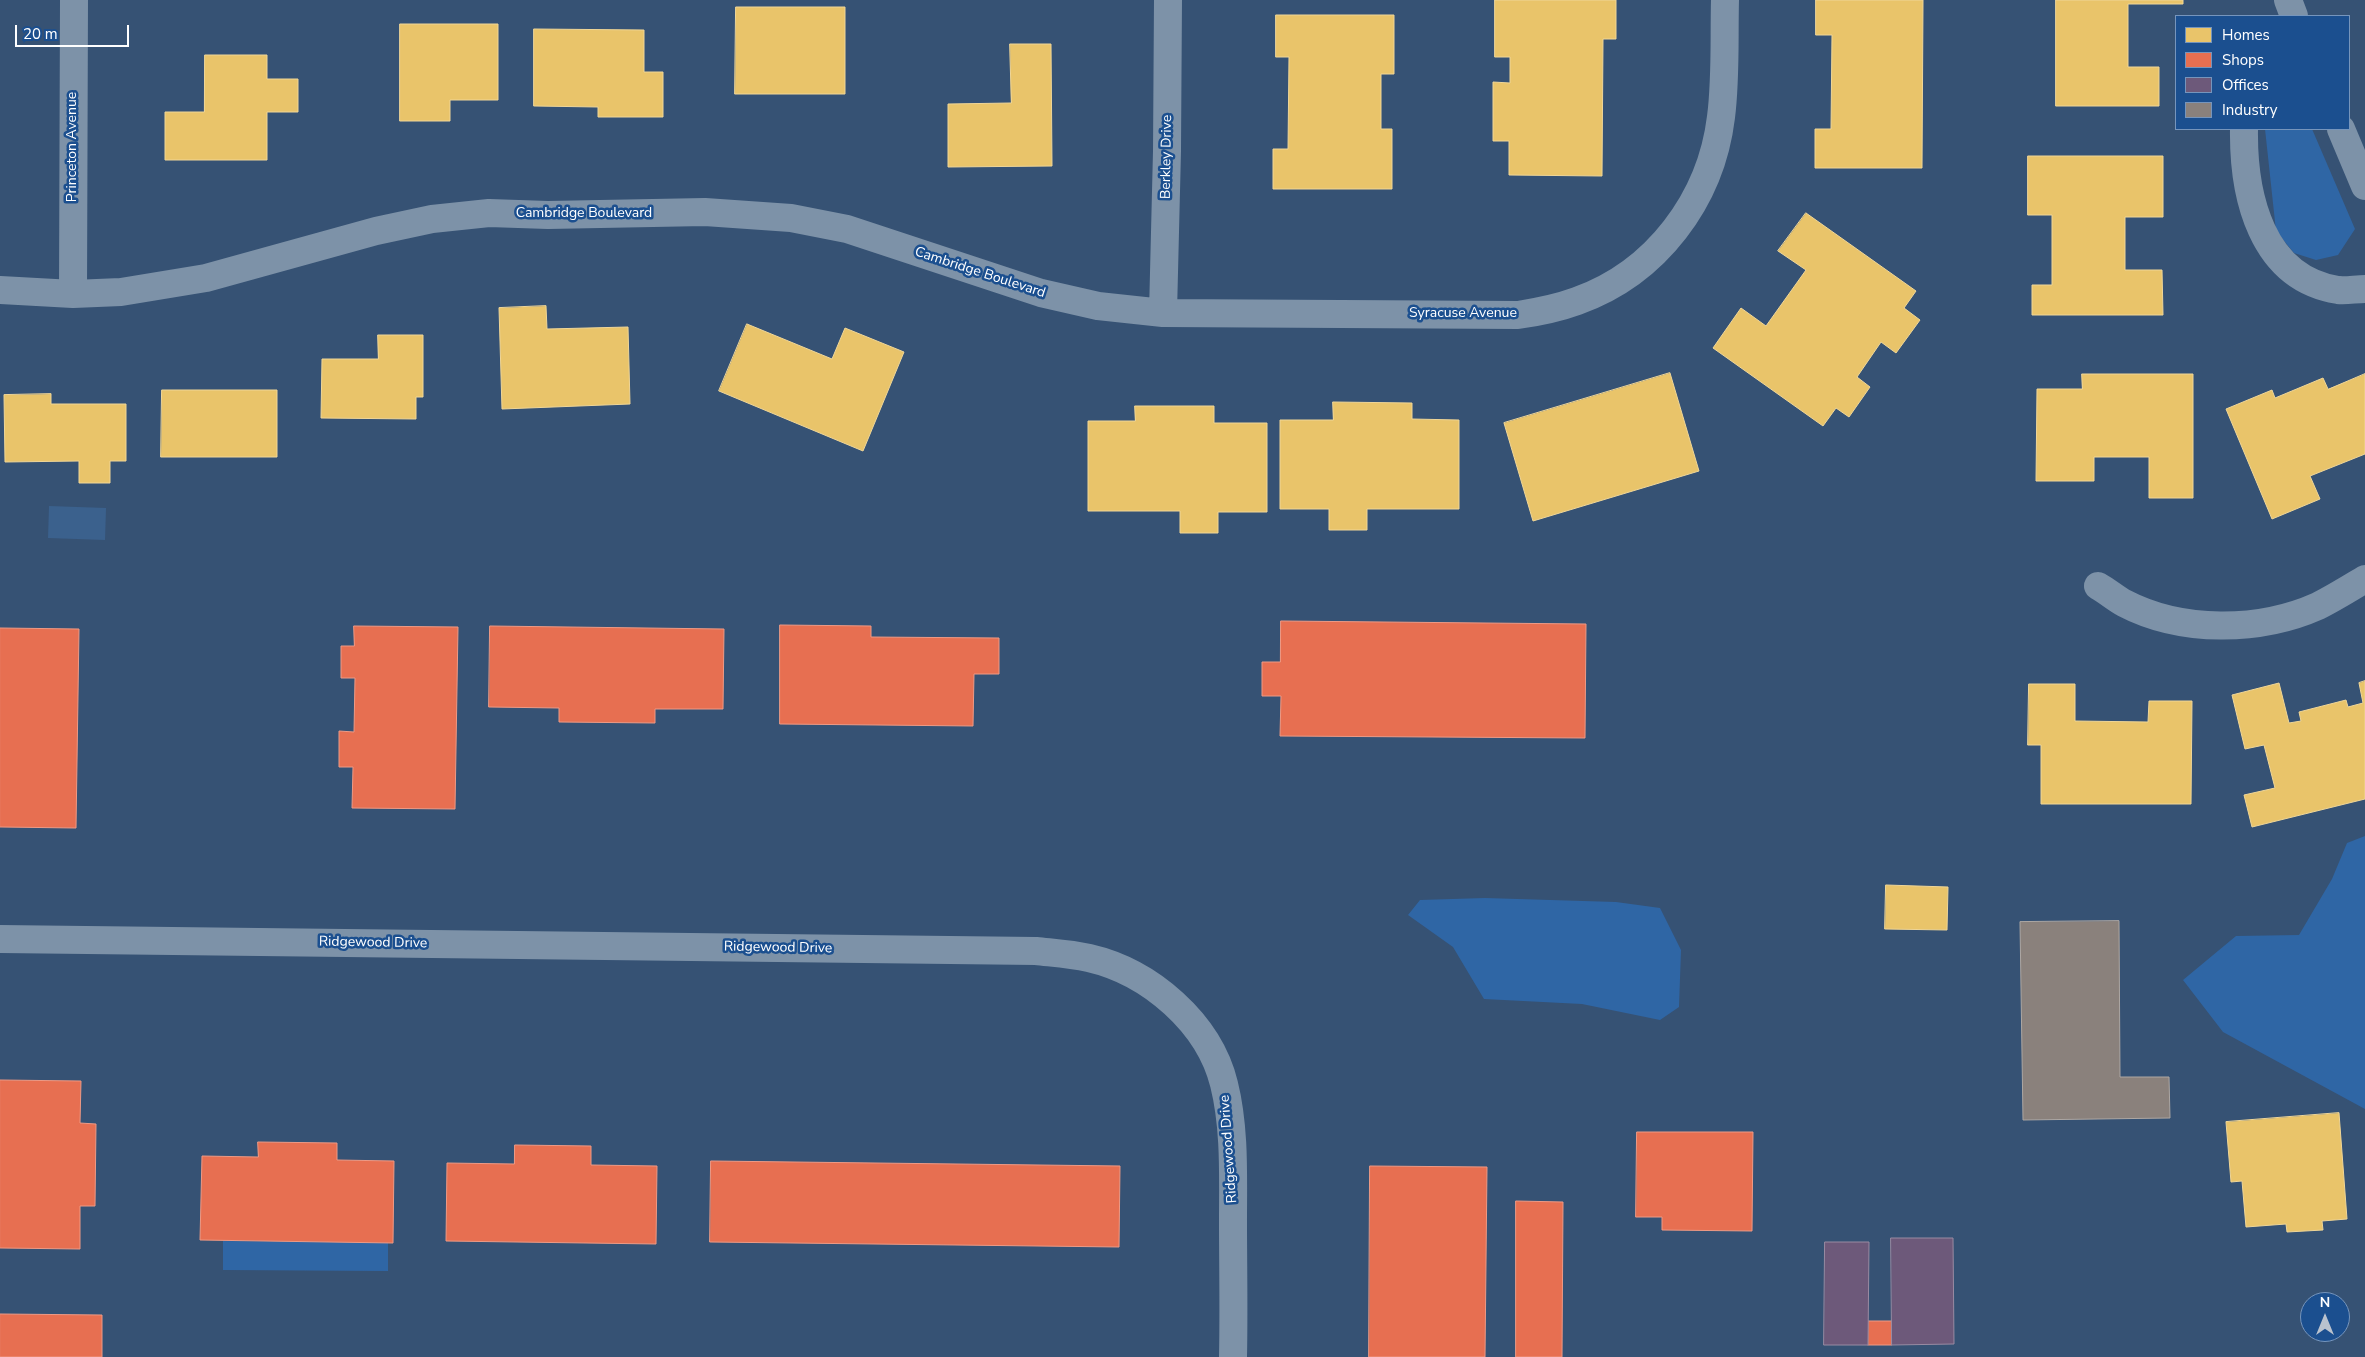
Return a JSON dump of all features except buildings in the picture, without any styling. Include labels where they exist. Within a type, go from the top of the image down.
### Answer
[{"type":"street","name":"Princeton Avenue","points":[[73,294],[74,0]]},
{"type":"street","name":"Berkley Drive","points":[[1163,313],[1168,0]]},
{"type":"street","name":"Syracuse Avenue","points":[[1163,313],[1518,315],[1570,304],[1605,289],[1631,273],[1655,253],[1675,230],[1692,205],[1706,177],[1716,148],[1721,117],[1724,75],[1724,0]]},
{"type":"street","points":[[2244,130],[2250,195],[2258,223],[2270,248],[2288,268],[2311,282],[2339,290],[2365,289]]},
{"type":"street","points":[[2341,130],[2365,186]]},
{"type":"street","name":"Cambridge Boulevard","points":[[0,290],[73,294],[121,292],[206,278],[376,231],[432,219],[489,213],[548,215],[705,212],[791,218],[847,229],[1041,293],[1098,306],[1163,313]]},
{"type":"street","points":[[2098,586],[2124,603],[2150,614],[2178,621],[2235,625],[2264,622],[2292,616],[2319,605],[2365,579]]},
{"type":"street","name":"Ridgewood Drive","points":[[0,939],[1036,951],[1091,958],[1141,979],[1164,995],[1184,1013],[1201,1034],[1214,1058],[1224,1083],[1229,1110],[1234,1166],[1233,1357]]},
{"type":"shaded area","points":[[2265,130],[2312,130],[2355,229],[2338,255],[2316,260],[2294,253],[2276,231]]},
{"type":"shaded area","points":[[49,506],[106,508],[105,540],[48,538]]},
{"type":"shaded area","points":[[2365,836],[2365,1109],[2223,1032],[2183,980],[2236,936],[2299,935],[2332,879],[2347,843]]},
{"type":"shaded area","points":[[1485,898],[1616,902],[1660,908],[1681,950],[1679,1007],[1660,1020],[1582,1004],[1484,999],[1453,947],[1408,915],[1420,900]]},
{"type":"shaded area","points":[[223,1241],[388,1242],[388,1271],[223,1270]]}]
